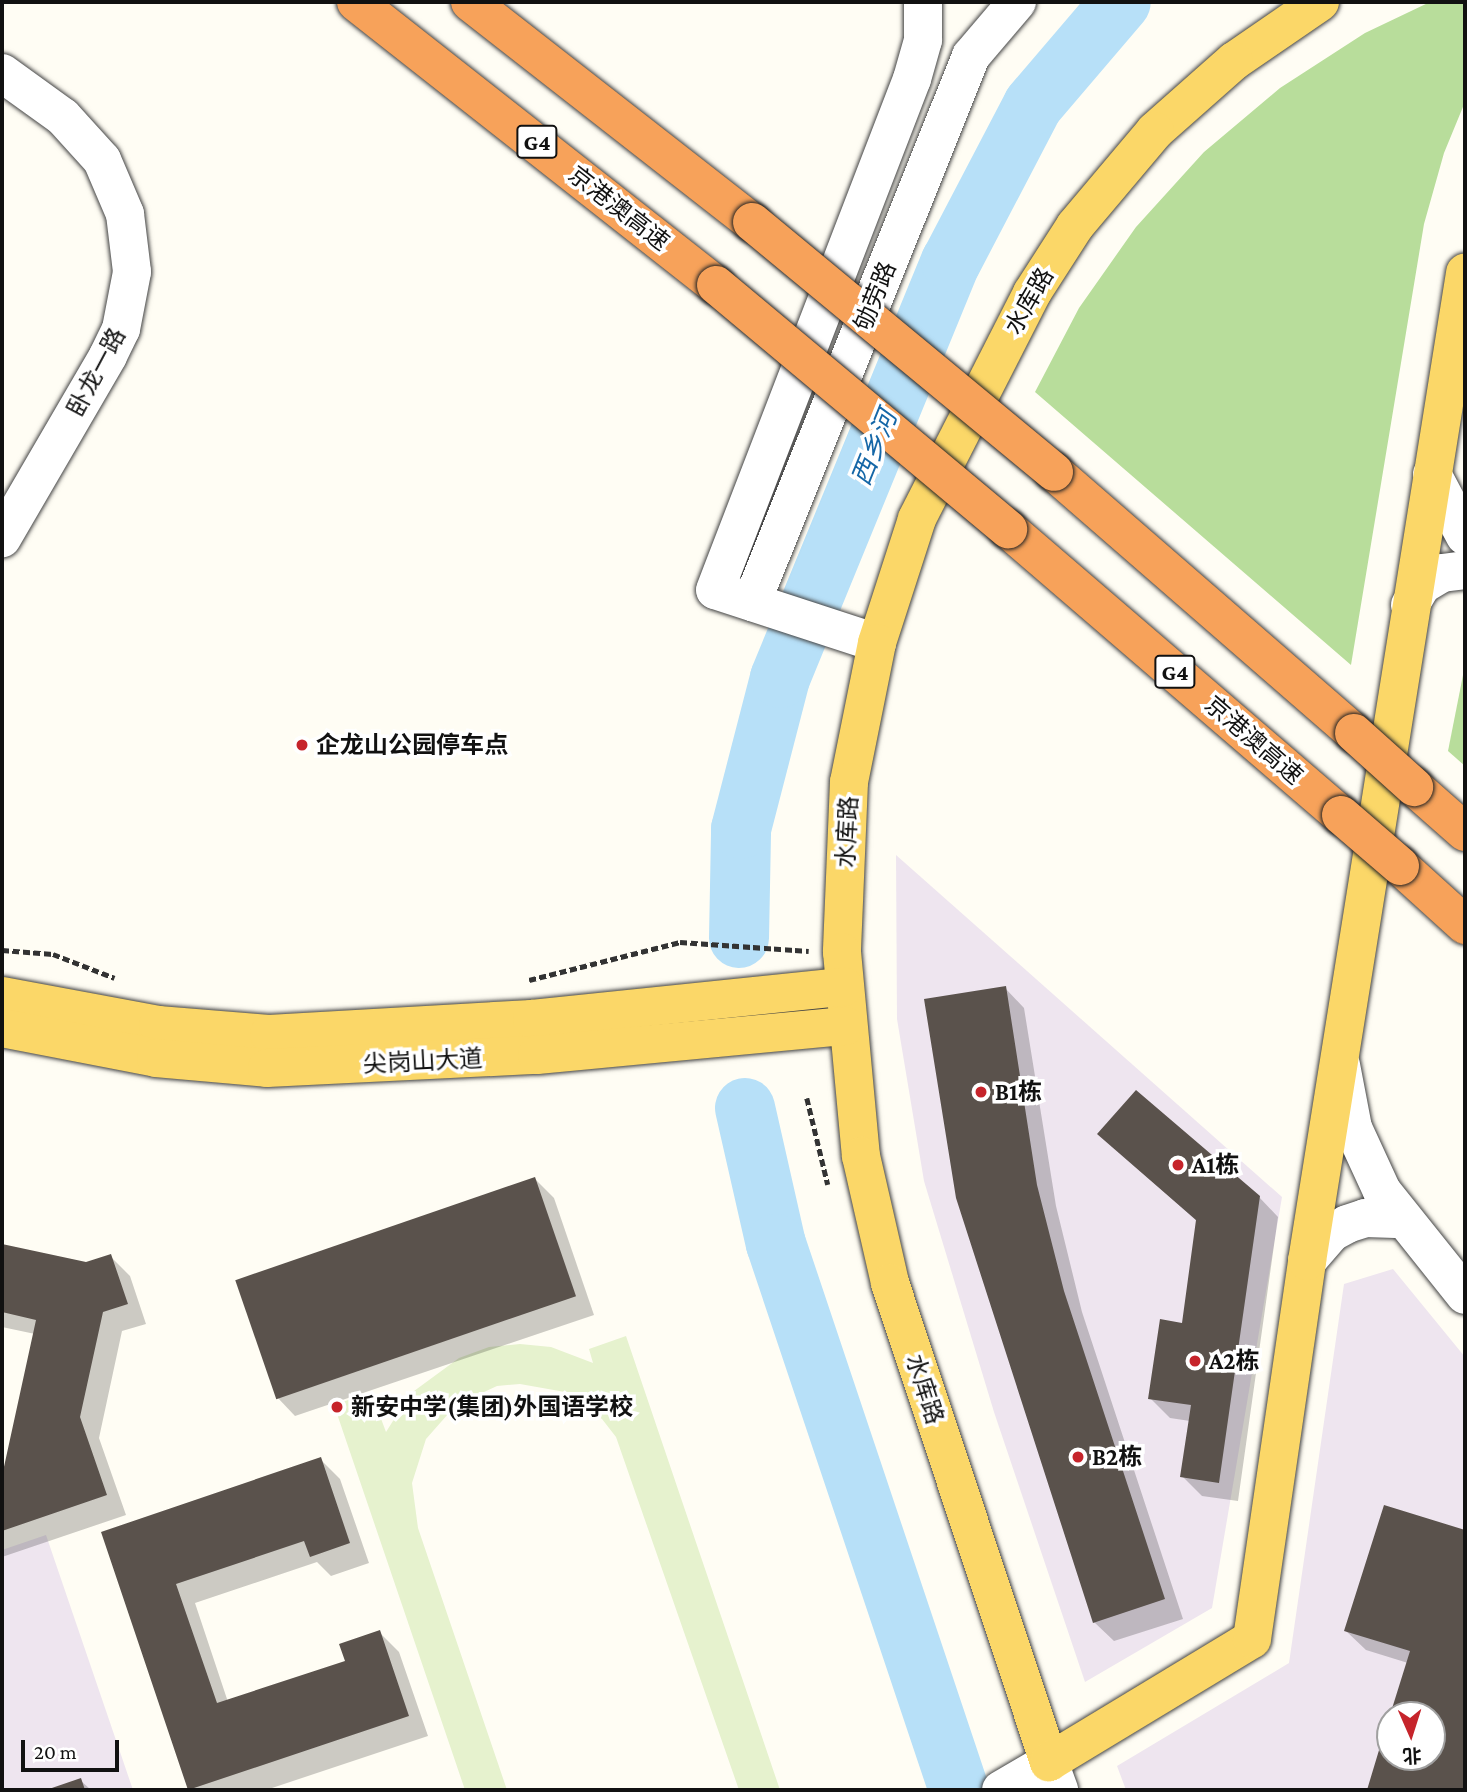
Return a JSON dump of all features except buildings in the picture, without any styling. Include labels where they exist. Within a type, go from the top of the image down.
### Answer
[{"type":"highway","name":"京港澳高速","points":[[356,2],[716,285],[1008,528],[1465,925]]},
{"type":"highway","points":[[470,2],[752,222],[1054,472],[1465,832]]},
{"type":"main road","name":"水库路","points":[[1054,1776],[890,1283],[861,1156],[844,987],[849,782],[877,643],[917,519],[1025,304],[1075,226],[1155,131],[1234,61],[1321,2]]},
{"type":"main road","points":[[1054,1776],[1252,1639],[1307,1261],[1465,273]]},
{"type":"main road","name":"尖岗山大道","points":[[2,996],[158,1025],[269,1034],[532,1019],[844,987]]},
{"type":"main road","name":"尖岗山大道","points":[[2,1028],[156,1058],[267,1068],[537,1055],[846,1026]]},
{"type":"street","points":[[877,643],[715,590],[912,79],[923,40],[923,2]]},
{"type":"street","name":"劬劳路","points":[[752,602],[971,56],[1017,2]]},
{"type":"street","name":"卧龙一路","points":[[2,73],[63,117],[102,160],[125,214],[132,272],[121,329],[108,356],[2,538]]},
{"type":"street","points":[[1432,474],[1465,536]]},
{"type":"street","points":[[1410,605],[1422,585],[1442,573],[1465,570]]},
{"type":"street","points":[[1340,1061],[1353,1128],[1382,1191],[1465,1295]]},
{"type":"street","points":[[1307,1261],[1324,1240],[1348,1224],[1375,1218],[1403,1219]]},
{"type":"street","points":[[1001,1790],[1054,1776]]},
{"type":"path","points":[[519,982],[680,942],[806,951]]},
{"type":"path","points":[[2,950],[78,961],[126,983]]},
{"type":"shaded area","points":[[896,855],[1282,1197],[1212,1608],[1085,1682],[994,1412],[924,1181],[897,1019]]},
{"type":"shaded area","points":[[1393,1269],[1465,1357],[1465,1790],[1126,1790],[1117,1766],[1289,1663],[1344,1284]]},
{"type":"shaded area","points":[[46,1535],[133,1790],[2,1790],[2,1550]]},
{"type":"green space","points":[[1430,2],[1465,2],[1465,102],[1444,153],[1424,224],[1351,665],[1035,392],[1079,308],[1136,227],[1204,152],[1280,88],[1365,33]]},
{"type":"green space","points":[[1465,665],[1465,766],[1448,751]]},
{"type":"green space","points":[[626,1336],[780,1790],[739,1790],[616,1437],[602,1419],[565,1392],[520,1384],[497,1386],[456,1405],[426,1439],[412,1483],[418,1528],[507,1790],[465,1790],[334,1405],[371,1392],[386,1432],[410,1394],[459,1358],[489,1347],[520,1344],[551,1347],[593,1363],[589,1349]]},
{"type":"waterway","name":"西乡河","points":[[739,938],[741,829],[780,678],[951,262],[1033,105],[1121,2]]},
{"type":"waterway","points":[[745,1108],[776,1244],[959,1790]]},
{"type":"place","name":"企龙山公园停车点","points":[[302,745]]},
{"type":"place","name":"B1栋","points":[[981,1092]]},
{"type":"place","name":"A1栋","points":[[1178,1165]]},
{"type":"place","name":"A2栋","points":[[1195,1361]]},
{"type":"place","name":"新安中学(集团)外国语学校","points":[[337,1407]]},
{"type":"place","name":"B2栋","points":[[1078,1457]]}]
